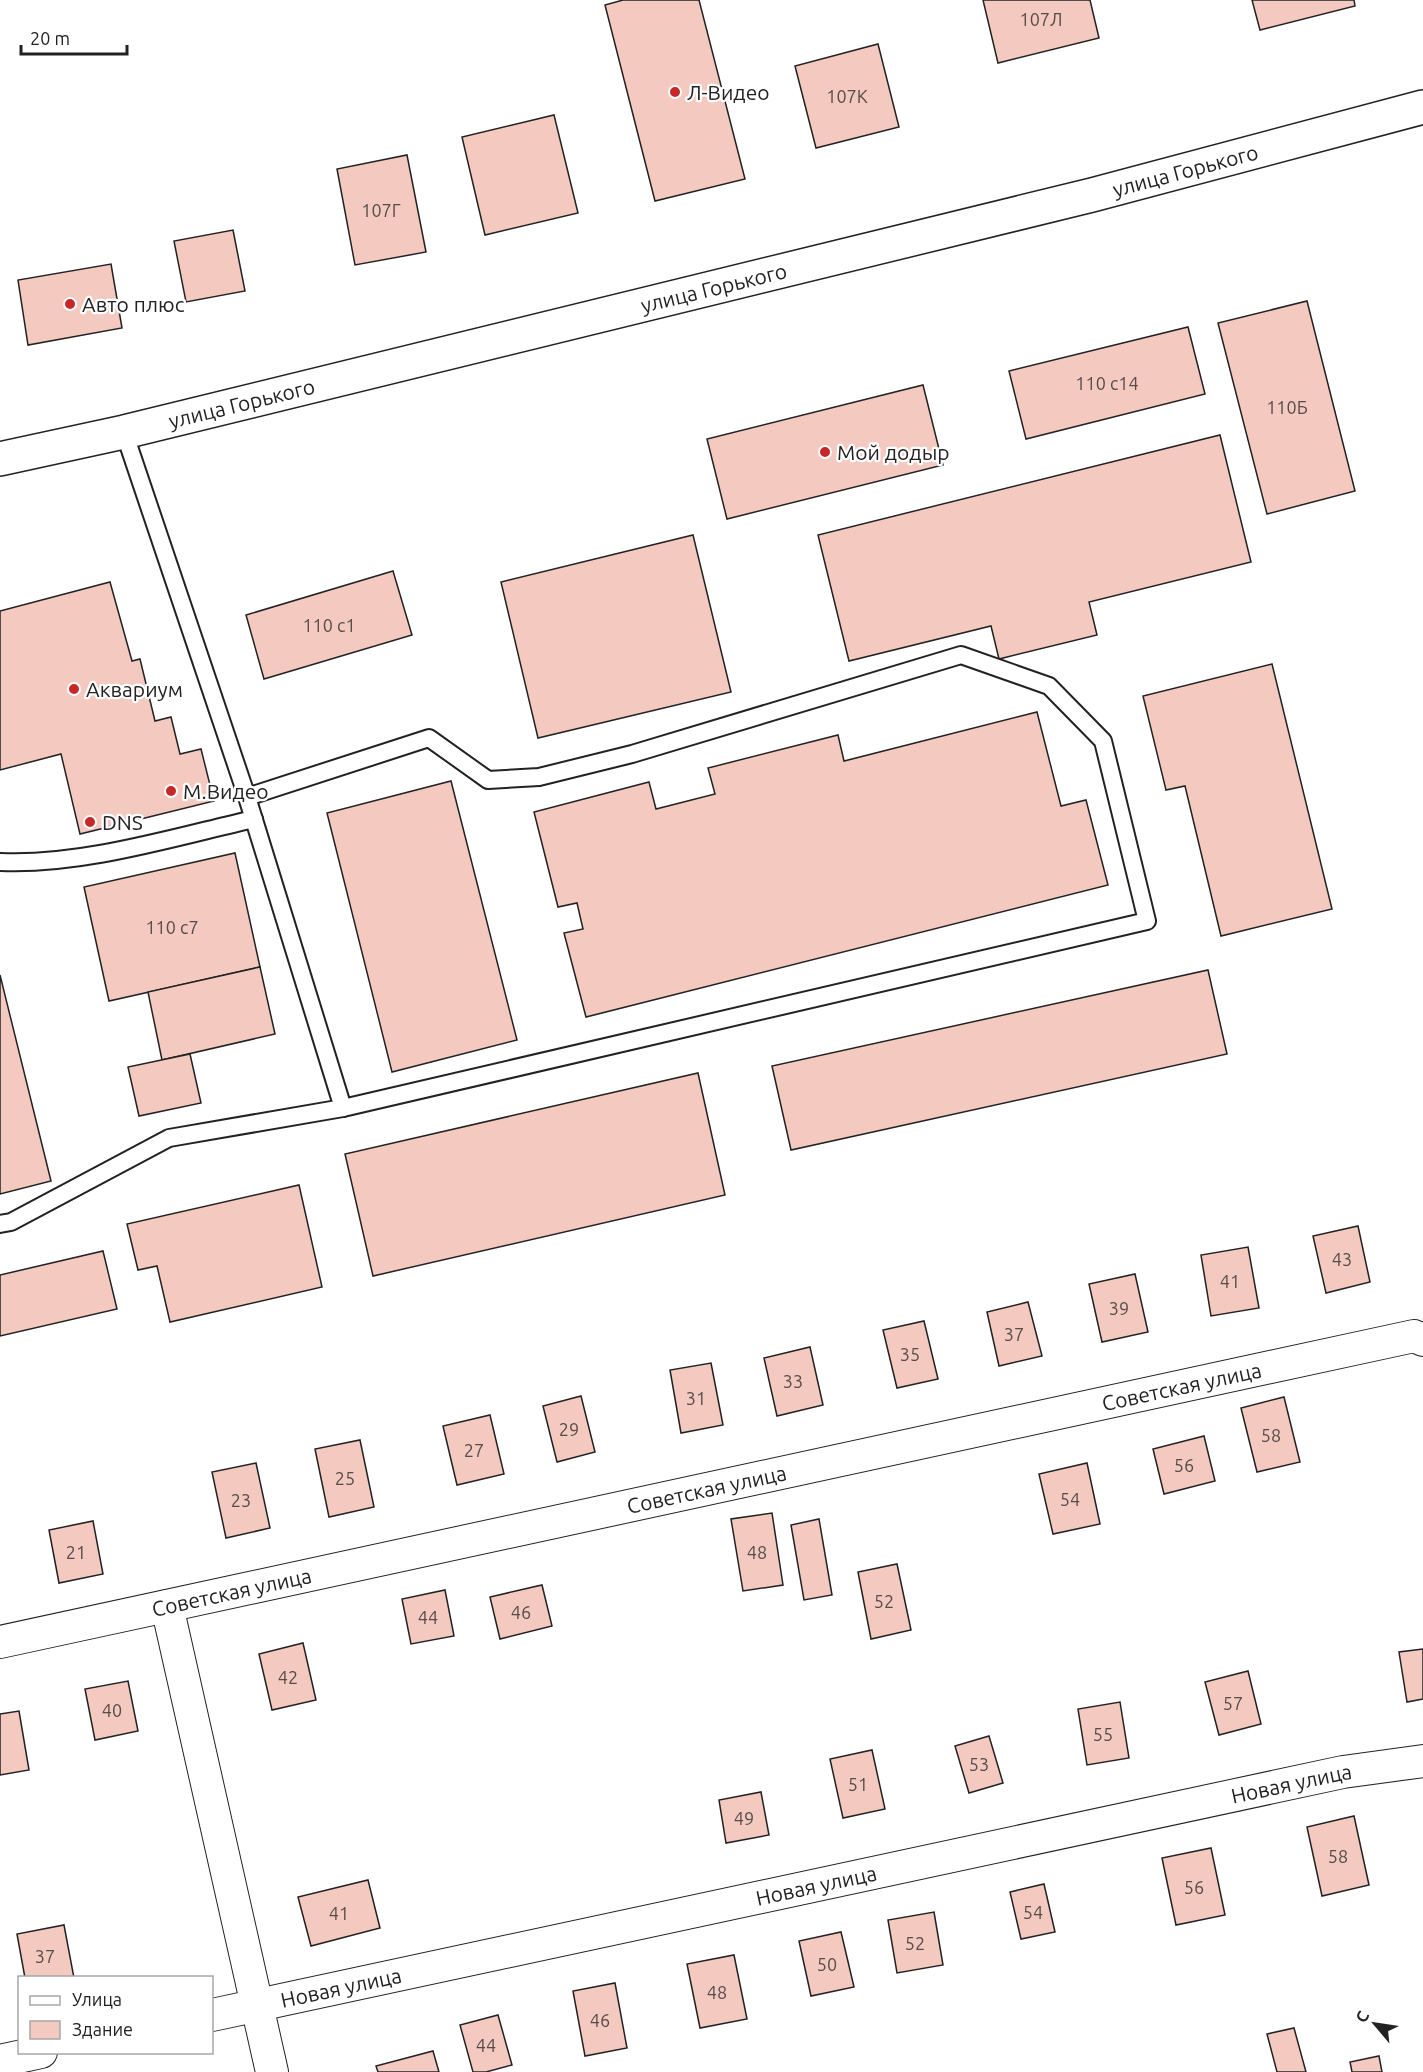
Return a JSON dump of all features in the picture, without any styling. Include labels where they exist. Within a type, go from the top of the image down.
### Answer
[{"type":"street","name":"улица Горького","points":[[0,459],[124,432],[1092,195],[1423,107]]},
{"type":"street","name":"Советская улица","points":[[0,1642],[1419,1338]]},
{"type":"street","points":[[167,1606],[272,2072]]},
{"type":"street","name":"Новая улица","points":[[213,2015],[1331,1775],[1423,1761]]},
{"type":"street","points":[[0,2061],[32,2054]]},
{"type":"lane","points":[[124,432],[247,797],[343,1108]]},
{"type":"lane","points":[[0,1224],[11,1222],[169,1138],[343,1108],[1147,921],[1103,741],[1049,686],[961,655],[632,754],[539,777],[488,780],[429,738],[247,797]]},
{"type":"lane","points":[[0,862],[30,864],[120,850],[254,819]]},
{"type":"building","name":"Л-Видео","points":[[623,0],[699,0],[745,179],[655,201],[605,5]]},
{"type":"building","points":[[983,0],[1090,0],[1099,38],[998,63]]},
{"type":"building","points":[[1252,0],[1354,0],[1355,6],[1260,30]]},
{"type":"building","points":[[878,44],[899,127],[816,148],[795,66]]},
{"type":"building","points":[[554,115],[578,213],[485,235],[462,137]]},
{"type":"building","points":[[407,155],[426,252],[355,265],[337,169]]},
{"type":"building","points":[[233,230],[245,291],[186,302],[174,241]]},
{"type":"building","name":"Авто плюс","points":[[111,264],[122,328],[28,345],[18,280]]},
{"type":"building","points":[[1307,301],[1355,491],[1267,514],[1218,323]]},
{"type":"building","points":[[1188,327],[1205,394],[1026,439],[1009,371]]},
{"type":"building","name":"Мой додыр","points":[[923,385],[943,465],[727,519],[707,439]]},
{"type":"building","points":[[1220,435],[1251,562],[1089,602],[1097,635],[999,659],[991,626],[849,661],[818,535]]},
{"type":"building","points":[[693,535],[731,692],[538,738],[501,582]]},
{"type":"building","points":[[393,571],[412,635],[264,679],[246,615]]},
{"type":"building","name":"Аквариум","points":[[110,582],[132,661],[140,659],[155,721],[171,717],[180,754],[201,749],[214,801],[80,834],[61,754],[0,770],[0,611]]},
{"type":"building","points":[[1272,664],[1332,909],[1221,936],[1185,786],[1166,790],[1143,696]]},
{"type":"building","points":[[1037,712],[1061,806],[1086,800],[1108,885],[586,1017],[564,933],[583,929],[577,903],[558,907],[534,812],[649,782],[656,809],[715,794],[708,768],[838,735],[844,761]]},
{"type":"building","points":[[451,781],[517,1040],[392,1072],[327,813]]},
{"type":"building","points":[[235,853],[260,967],[109,1001],[84,887]]},
{"type":"building","points":[[260,967],[275,1034],[162,1060],[148,992]]},
{"type":"building","points":[[1208,970],[1227,1054],[791,1150],[772,1066]]},
{"type":"building","points":[[0,975],[51,1181],[0,1194]]},
{"type":"building","points":[[190,1054],[201,1103],[139,1116],[128,1067]]},
{"type":"building","points":[[698,1073],[725,1195],[373,1276],[345,1154]]},
{"type":"building","points":[[299,1185],[322,1287],[170,1322],[157,1266],[138,1270],[127,1224]]},
{"type":"building","points":[[1358,1226],[1370,1282],[1326,1293],[1313,1236]]},
{"type":"building","points":[[1248,1247],[1259,1308],[1211,1316],[1201,1255]]},
{"type":"building","points":[[103,1251],[117,1309],[0,1336],[0,1275]]},
{"type":"building","points":[[1135,1274],[1148,1332],[1102,1342],[1089,1284]]},
{"type":"building","points":[[1028,1302],[1042,1356],[999,1366],[987,1312]]},
{"type":"building","points":[[924,1321],[938,1379],[897,1388],[883,1330]]},
{"type":"building","points":[[810,1347],[823,1405],[777,1416],[764,1358]]},
{"type":"building","points":[[711,1363],[723,1425],[681,1433],[670,1370]]},
{"type":"building","points":[[581,1396],[595,1452],[557,1462],[543,1406]]},
{"type":"building","points":[[1284,1397],[1300,1462],[1257,1472],[1241,1408]]},
{"type":"building","points":[[490,1415],[504,1474],[457,1485],[443,1426]]},
{"type":"building","points":[[1204,1436],[1215,1481],[1164,1494],[1153,1449]]},
{"type":"building","points":[[360,1440],[374,1507],[329,1517],[315,1449]]},
{"type":"building","points":[[256,1463],[270,1528],[226,1538],[212,1472]]},
{"type":"building","points":[[1087,1463],[1100,1524],[1053,1534],[1039,1474]]},
{"type":"building","points":[[772,1513],[783,1585],[743,1591],[731,1519]]},
{"type":"building","points":[[819,1519],[832,1595],[804,1600],[791,1525]]},
{"type":"building","points":[[93,1521],[103,1574],[59,1583],[49,1530]]},
{"type":"building","points":[[897,1564],[911,1630],[871,1639],[858,1572]]},
{"type":"building","points":[[542,1585],[552,1626],[500,1639],[490,1597]]},
{"type":"building","points":[[445,1590],[454,1636],[411,1644],[402,1599]]},
{"type":"building","points":[[303,1643],[316,1700],[272,1710],[259,1654]]},
{"type":"building","points":[[1423,1649],[1423,1699],[1407,1702],[1399,1652]]},
{"type":"building","points":[[1248,1671],[1261,1724],[1219,1735],[1205,1682]]},
{"type":"building","points":[[128,1681],[138,1731],[95,1740],[85,1689]]},
{"type":"building","points":[[1120,1702],[1129,1758],[1087,1765],[1078,1709]]},
{"type":"building","points":[[19,1711],[29,1770],[0,1775],[0,1714]]},
{"type":"building","points":[[989,1736],[1003,1783],[969,1793],[955,1746]]},
{"type":"building","points":[[872,1750],[885,1809],[843,1818],[830,1759]]},
{"type":"building","points":[[761,1792],[769,1835],[726,1843],[719,1800]]},
{"type":"building","points":[[1354,1816],[1369,1885],[1322,1896],[1307,1827]]},
{"type":"building","points":[[1211,1848],[1225,1915],[1176,1925],[1162,1858]]},
{"type":"building","points":[[368,1880],[380,1928],[311,1946],[298,1897]]},
{"type":"building","points":[[1044,1884],[1055,1932],[1021,1939],[1010,1892]]},
{"type":"building","points":[[934,1912],[943,1965],[897,1973],[888,1920]]},
{"type":"building","points":[[64,1925],[74,1976],[25,1976],[17,1934]]},
{"type":"building","points":[[841,1932],[854,1987],[811,1996],[799,1941]]},
{"type":"building","points":[[734,1955],[747,2019],[700,2028],[687,1964]]},
{"type":"building","points":[[615,1983],[627,2048],[585,2056],[573,1991]]},
{"type":"building","points":[[498,2015],[512,2065],[486,2072],[473,2072],[460,2025]]},
{"type":"building","points":[[1294,2028],[1306,2072],[1277,2072],[1267,2034]]},
{"type":"building","points":[[433,2051],[439,2072],[378,2072],[376,2066]]},
{"type":"building","points":[[1379,2056],[1382,2072],[1352,2072],[1350,2062]]},
{"type":"place","name":"Л-Видео","points":[[675,92]]},
{"type":"place","name":"Авто плюс","points":[[70,304]]},
{"type":"place","name":"Мой додыр","points":[[825,452]]},
{"type":"place","name":"Аквариум","points":[[74,689]]},
{"type":"place","name":"М.Видео","points":[[171,791]]},
{"type":"place","name":"DNS","points":[[90,822]]}]
